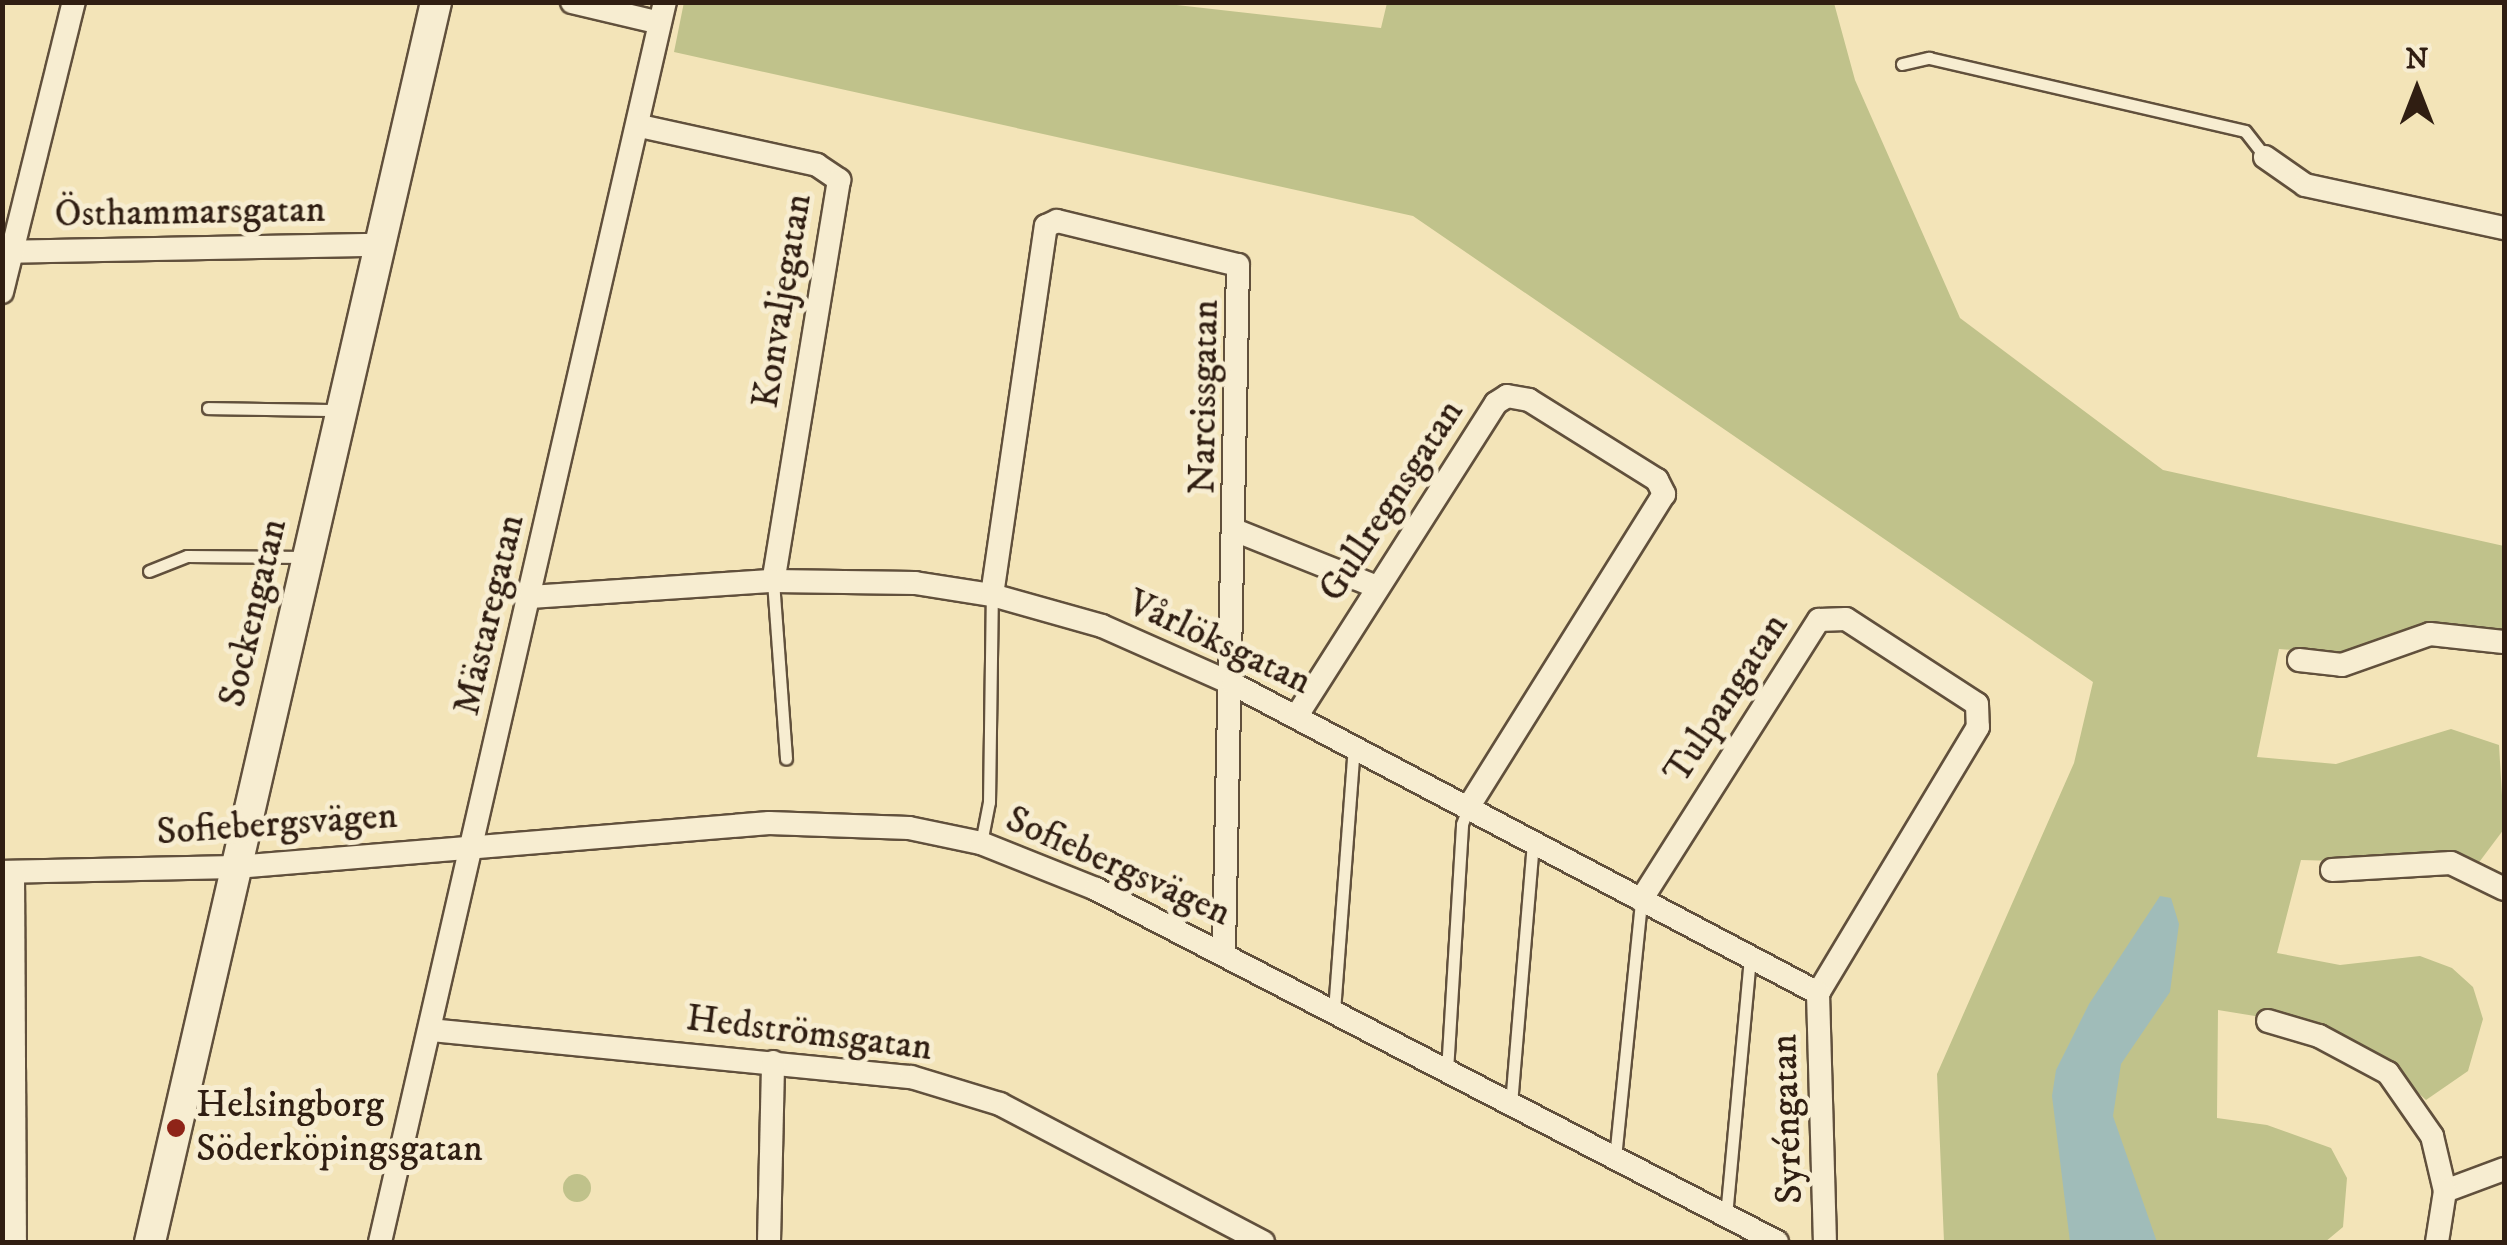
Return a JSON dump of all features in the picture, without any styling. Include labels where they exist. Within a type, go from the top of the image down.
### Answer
[{"type":"street","points":[[2,292],[7,252],[74,2]]},
{"type":"street","name":"Sockengatan","points":[[150,1242],[436,2]]},
{"type":"street","points":[[572,2],[662,13]]},
{"type":"street","name":"Mästaregatan","points":[[380,1242],[640,126],[662,13]]},
{"type":"street","name":"Konvaljegatan","points":[[640,126],[837,175],[774,581]]},
{"type":"street","points":[[2265,157],[2305,186],[2504,228]]},
{"type":"street","name":"Narcissgatan","points":[[992,595],[1041,234],[1054,222],[1241,268],[1224,952]]},
{"type":"street","name":"Östhammarsgatan","points":[[7,252],[380,244]]},
{"type":"street","name":"Gullregnsgatan","points":[[1296,717],[1506,396],[1529,400],[1664,490],[1468,808]]},
{"type":"street","points":[[1237,531],[1377,588]]},
{"type":"street","name":"Vårlöksgatan","points":[[530,597],[774,581],[914,584],[992,595],[1102,626],[1233,684],[1818,993]]},
{"type":"street","name":"Tulpangatan","points":[[1641,900],[1814,626],[1828,616],[1846,619],[1974,700],[1981,716],[1818,993]]},
{"type":"street","points":[[2299,660],[2342,665],[2430,634],[2504,642]]},
{"type":"street","name":"Sofiebergsvägen","points":[[8,872],[236,866],[472,846],[836,823],[981,843],[1096,889],[1224,952],[1777,1242]]},
{"type":"street","points":[[2332,870],[2451,863],[2504,889]]},
{"type":"street","points":[[8,872],[15,1242]]},
{"type":"street","name":"Syréngatan","points":[[1818,993],[1824,1242]]},
{"type":"street","points":[[2268,1021],[2318,1036],[2388,1073],[2432,1136],[2446,1191],[2437,1242]]},
{"type":"street","name":"Hedströmsgatan","points":[[430,1030],[886,1072],[978,1096],[1263,1242]]},
{"type":"street","points":[[769,1242],[773,1062]]},
{"type":"street","points":[[2446,1191],[2504,1169]]},
{"type":"lane","points":[[1902,64],[1929,58],[2245,131],[2265,157]]},
{"type":"lane","points":[[208,408],[342,410]]},
{"type":"lane","points":[[149,572],[187,556],[308,557]]},
{"type":"lane","points":[[774,581],[786,759]]},
{"type":"lane","points":[[981,843],[989,802],[992,595]]},
{"type":"lane","points":[[1334,1011],[1354,748]]},
{"type":"lane","points":[[1448,1071],[1462,824],[1468,808]]},
{"type":"lane","points":[[1511,1104],[1534,842]]},
{"type":"lane","points":[[1615,1158],[1641,900]]},
{"type":"lane","points":[[1726,1216],[1750,958]]},
{"type":"green space","points":[[684,2],[1150,2],[1381,28],[1387,3],[1834,3],[1855,80],[1960,318],[2163,470],[2504,546],[2504,635],[2438,627],[2336,653],[2279,649],[2257,757],[2336,764],[2451,729],[2499,745],[2504,829],[2477,865],[2301,860],[2277,953],[2340,965],[2420,956],[2452,968],[2473,987],[2483,1019],[2468,1071],[2426,1100],[2370,1049],[2298,1023],[2218,1010],[2217,1118],[2267,1125],[2331,1148],[2347,1178],[2343,1227],[2325,1242],[1944,1242],[1937,1074],[2074,763],[2093,682],[1413,216],[674,52]]},
{"type":"green space","points":[[577,1174],[587,1178],[591,1188],[587,1198],[577,1202],[567,1198],[563,1188],[567,1178]]},
{"type":"water","points":[[2160,896],[2171,898],[2179,924],[2170,992],[2121,1064],[2113,1116],[2157,1242],[2070,1242],[2052,1096],[2056,1070],[2089,1004]]},
{"type":"place","name":"Helsingborg Söderköpingsgatan","points":[[176,1128]]}]
